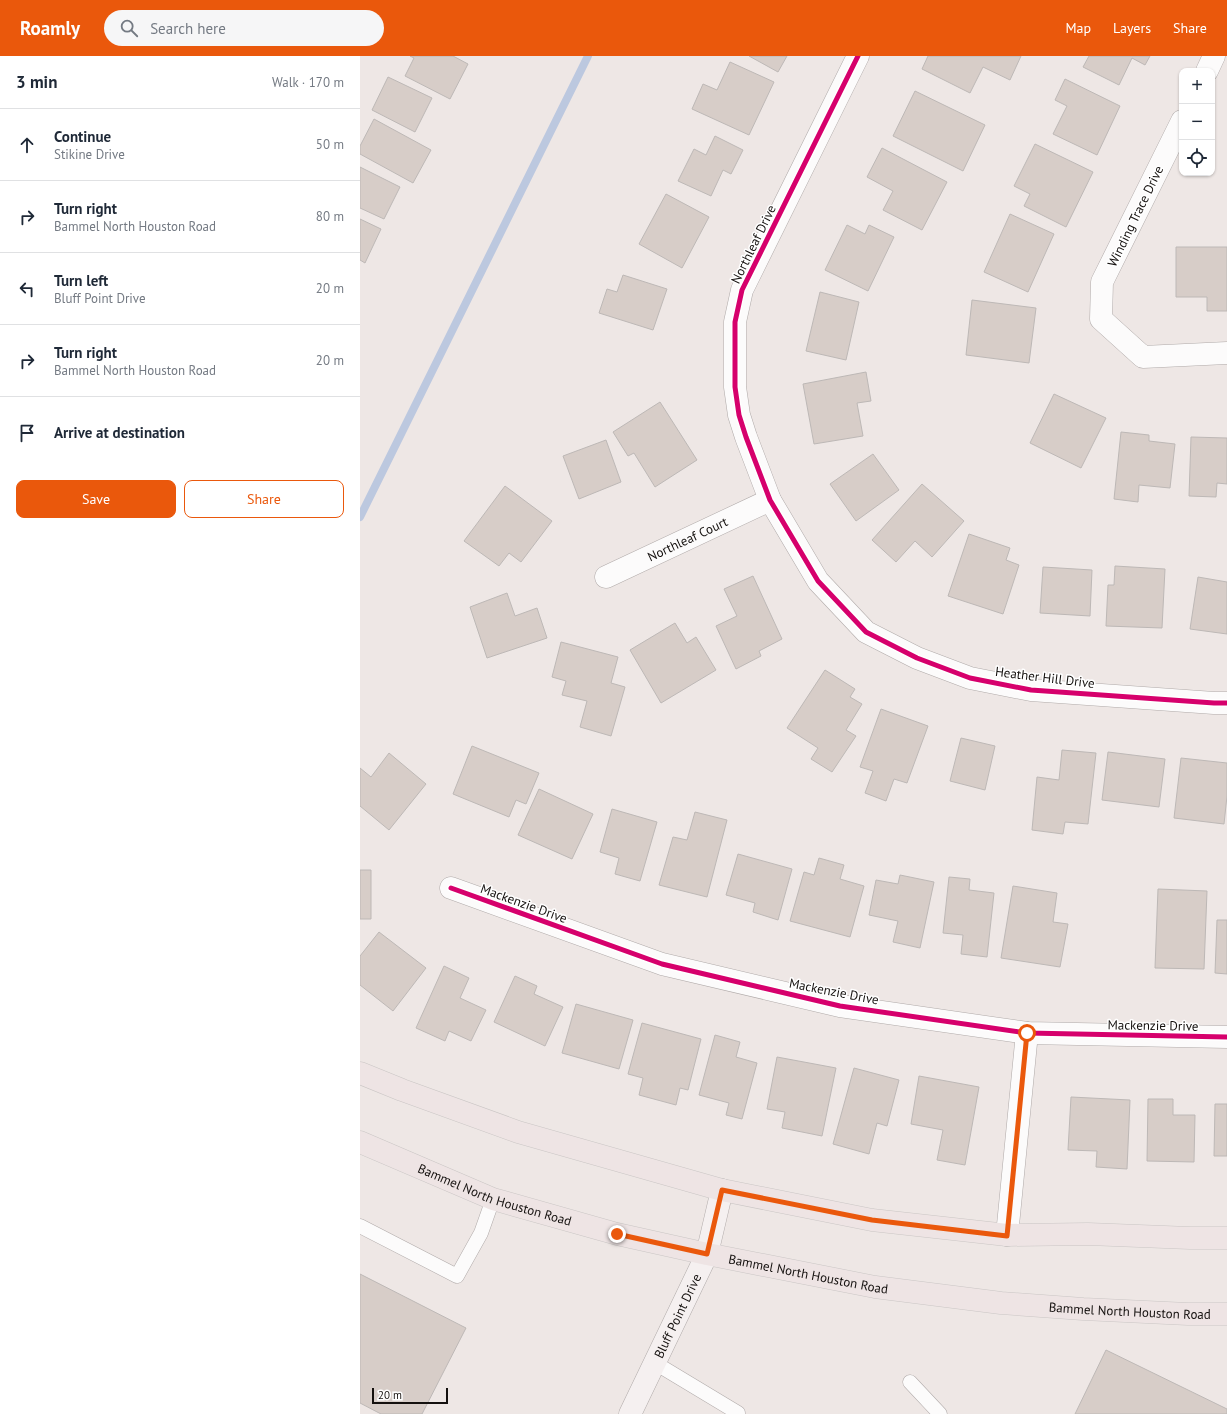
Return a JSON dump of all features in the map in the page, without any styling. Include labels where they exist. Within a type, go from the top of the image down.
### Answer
[{"type":"main road","points":[[360,1073],[402,1090],[518,1132],[722,1190],[872,1220],[1007,1236],[1088,1234],[1227,1238]]},
{"type":"main road","name":"Bammel North Houston Road","points":[[360,1142],[493,1199],[617,1234],[707,1254],[875,1287],[1001,1303],[1083,1309],[1188,1314],[1227,1314]]},
{"type":"street","name":"Northleaf Drive","points":[[770,500],[739,415],[735,387],[735,322],[742,290],[858,56]]},
{"type":"street","points":[[1208,68],[1214,56]]},
{"type":"street","name":"Winding Trace Drive","points":[[1179,127],[1102,282],[1101,319],[1143,357],[1227,353]]},
{"type":"street","name":"Northleaf Court","points":[[606,577],[770,500]]},
{"type":"street","name":"Heather Hill Drive","points":[[770,500],[818,581],[855,621],[866,632],[917,658],[970,678],[1031,690],[1227,703]]},
{"type":"street","name":"Mackenzie Drive","points":[[451,888],[662,964],[840,1006],[1027,1033],[1227,1037]]},
{"type":"street","points":[[1007,1236],[1027,1033]]},
{"type":"street","name":"Bluff Point Drive","points":[[630,1414],[707,1254],[722,1190]]},
{"type":"lane","points":[[360,1226],[458,1276],[481,1233],[493,1199]]},
{"type":"lane","points":[[655,1363],[738,1414]]},
{"type":"lane","points":[[910,1382],[940,1414]]},
{"type":"building","points":[[410,56],[453,56],[468,64],[450,99],[405,76],[414,58]]},
{"type":"building","points":[[749,56],[787,56],[778,72]]},
{"type":"building","points":[[928,56],[1021,56],[1010,80],[983,67],[970,93],[922,69]]},
{"type":"building","points":[[1089,56],[1150,56],[1145,65],[1132,58],[1119,85],[1083,67]]},
{"type":"building","points":[[730,62],[774,82],[749,135],[692,109],[703,84],[717,90]]},
{"type":"building","points":[[388,77],[432,98],[415,132],[372,110]]},
{"type":"building","points":[[1065,79],[1120,106],[1097,155],[1053,134],[1067,106],[1055,100]]},
{"type":"building","points":[[915,91],[985,125],[963,171],[893,136]]},
{"type":"building","points":[[374,119],[431,150],[413,183],[360,154],[360,146]]},
{"type":"building","points":[[715,136],[743,150],[731,174],[723,170],[711,196],[678,181],[694,149],[706,155]]},
{"type":"building","points":[[1035,144],[1093,172],[1066,227],[1024,206],[1030,194],[1014,186]]},
{"type":"building","points":[[882,148],[947,182],[922,230],[883,210],[893,191],[867,177]]},
{"type":"building","points":[[360,167],[400,187],[384,219],[360,208]]},
{"type":"building","points":[[666,194],[709,217],[682,268],[639,244]]},
{"type":"building","points":[[1010,214],[1054,234],[1028,292],[984,272]]},
{"type":"building","points":[[360,219],[381,229],[365,263],[360,260]]},
{"type":"building","points":[[847,225],[865,234],[869,225],[894,237],[868,291],[825,270]]},
{"type":"building","points":[[1176,247],[1227,247],[1227,311],[1207,311],[1207,297],[1176,297]]},
{"type":"building","points":[[623,275],[667,289],[653,330],[599,313],[607,289],[617,292]]},
{"type":"building","points":[[820,292],[859,302],[846,360],[806,351]]},
{"type":"building","points":[[972,300],[1036,308],[1029,363],[966,355]]},
{"type":"building","points":[[866,372],[871,401],[857,403],[863,436],[814,444],[803,384]]},
{"type":"building","points":[[1054,394],[1106,418],[1081,468],[1030,443]]},
{"type":"building","points":[[660,402],[697,460],[655,487],[634,453],[628,456],[613,432]]},
{"type":"building","points":[[1121,432],[1149,435],[1149,441],[1175,444],[1170,488],[1139,485],[1138,502],[1114,499]]},
{"type":"building","points":[[1191,437],[1227,438],[1227,484],[1217,483],[1216,497],[1189,496]]},
{"type":"building","points":[[606,440],[621,482],[579,499],[563,456]]},
{"type":"building","points":[[873,454],[899,490],[856,521],[830,484]]},
{"type":"building","points":[[922,484],[964,521],[932,557],[915,541],[896,562],[872,540]]},
{"type":"building","points":[[505,486],[552,521],[521,562],[509,553],[499,566],[464,541]]},
{"type":"building","points":[[969,534],[1010,548],[1006,560],[1019,565],[1003,614],[948,596]]},
{"type":"building","points":[[1115,566],[1165,569],[1162,628],[1106,626],[1108,585],[1114,585]]},
{"type":"building","points":[[1043,567],[1092,570],[1090,616],[1040,613]]},
{"type":"building","points":[[753,576],[782,639],[759,651],[761,656],[736,669],[716,626],[737,616],[724,589]]},
{"type":"building","points":[[1198,577],[1227,582],[1227,634],[1190,629]]},
{"type":"building","points":[[507,593],[515,616],[537,608],[547,638],[487,658],[470,607]]},
{"type":"building","points":[[675,623],[687,643],[696,637],[716,670],[661,703],[630,650]]},
{"type":"building","points":[[561,642],[618,657],[611,683],[625,687],[611,736],[580,727],[587,701],[562,695],[566,681],[552,677]]},
{"type":"building","points":[[825,670],[855,689],[850,697],[862,704],[846,730],[856,736],[832,772],[811,759],[818,748],[787,728]]},
{"type":"building","points":[[881,709],[928,726],[907,783],[894,779],[886,801],[865,793],[873,771],[860,767]]},
{"type":"building","points":[[961,738],[995,746],[985,790],[950,781]]},
{"type":"building","points":[[472,746],[539,773],[526,804],[516,800],[509,817],[453,794]]},
{"type":"building","points":[[1062,750],[1096,753],[1088,824],[1065,822],[1063,834],[1032,830],[1037,777],[1059,780]]},
{"type":"building","points":[[1108,752],[1165,759],[1159,807],[1102,800]]},
{"type":"building","points":[[389,753],[426,784],[389,830],[360,806],[360,768],[371,777]]},
{"type":"building","points":[[1181,758],[1227,763],[1227,796],[1224,824],[1174,818]]},
{"type":"building","points":[[539,789],[593,814],[572,859],[518,835]]},
{"type":"building","points":[[612,809],[657,822],[640,881],[615,874],[619,858],[600,852]]},
{"type":"building","points":[[695,812],[727,820],[707,897],[659,885],[673,837],[687,840]]},
{"type":"building","points":[[738,854],[792,869],[778,920],[753,912],[755,903],[726,895]]},
{"type":"building","points":[[819,858],[844,865],[840,879],[864,886],[850,937],[790,921],[804,872],[814,875]]},
{"type":"building","points":[[360,870],[371,870],[371,919],[360,919]]},
{"type":"building","points":[[900,875],[934,882],[920,948],[893,942],[898,921],[869,915],[876,880],[898,884]]},
{"type":"building","points":[[949,877],[970,879],[969,890],[994,893],[987,957],[961,954],[963,935],[943,933]]},
{"type":"building","points":[[1013,886],[1057,893],[1053,922],[1068,924],[1060,967],[1001,958]]},
{"type":"building","points":[[1158,889],[1207,891],[1204,969],[1155,968]]},
{"type":"building","points":[[1217,920],[1227,920],[1227,974],[1215,973]]},
{"type":"building","points":[[379,932],[426,968],[393,1011],[360,985],[360,956]]},
{"type":"building","points":[[444,966],[469,978],[460,998],[486,1010],[471,1041],[449,1031],[445,1041],[416,1028]]},
{"type":"building","points":[[515,976],[537,986],[534,994],[563,1007],[545,1046],[494,1022]]},
{"type":"building","points":[[576,1004],[633,1020],[619,1069],[562,1053]]},
{"type":"building","points":[[642,1023],[701,1039],[688,1090],[680,1088],[676,1105],[639,1095],[643,1078],[628,1074]]},
{"type":"building","points":[[715,1035],[740,1042],[736,1057],[757,1063],[742,1119],[726,1115],[729,1103],[699,1095]]},
{"type":"building","points":[[777,1057],[836,1068],[822,1136],[782,1128],[785,1112],[767,1109]]},
{"type":"building","points":[[854,1068],[899,1080],[887,1126],[877,1123],[869,1154],[833,1144]]},
{"type":"building","points":[[919,1076],[979,1087],[965,1165],[937,1160],[943,1130],[911,1124]]},
{"type":"building","points":[[1071,1097],[1130,1100],[1127,1169],[1096,1167],[1097,1151],[1068,1150]]},
{"type":"building","points":[[1148,1099],[1173,1099],[1173,1115],[1195,1115],[1194,1162],[1147,1161]]},
{"type":"building","points":[[1215,1104],[1227,1104],[1227,1156],[1214,1156]]},
{"type":"building","points":[[360,1274],[466,1328],[422,1414],[381,1414],[360,1403]]},
{"type":"building","points":[[1106,1350],[1227,1409],[1227,1414],[1075,1414]]},
{"type":"waterway","points":[[360,517],[588,56]]},
{"type":"cycle path","points":[[858,56],[742,290],[735,322],[735,387],[739,415],[770,500],[818,581],[866,632],[917,658],[970,678],[1031,690],[1227,703]]},
{"type":"cycle path","points":[[451,888],[662,964],[840,1006],[1027,1033],[1227,1037]]},
{"type":"route","points":[[617,1234],[707,1254],[722,1190],[872,1220],[1007,1236],[1027,1033]]}]
